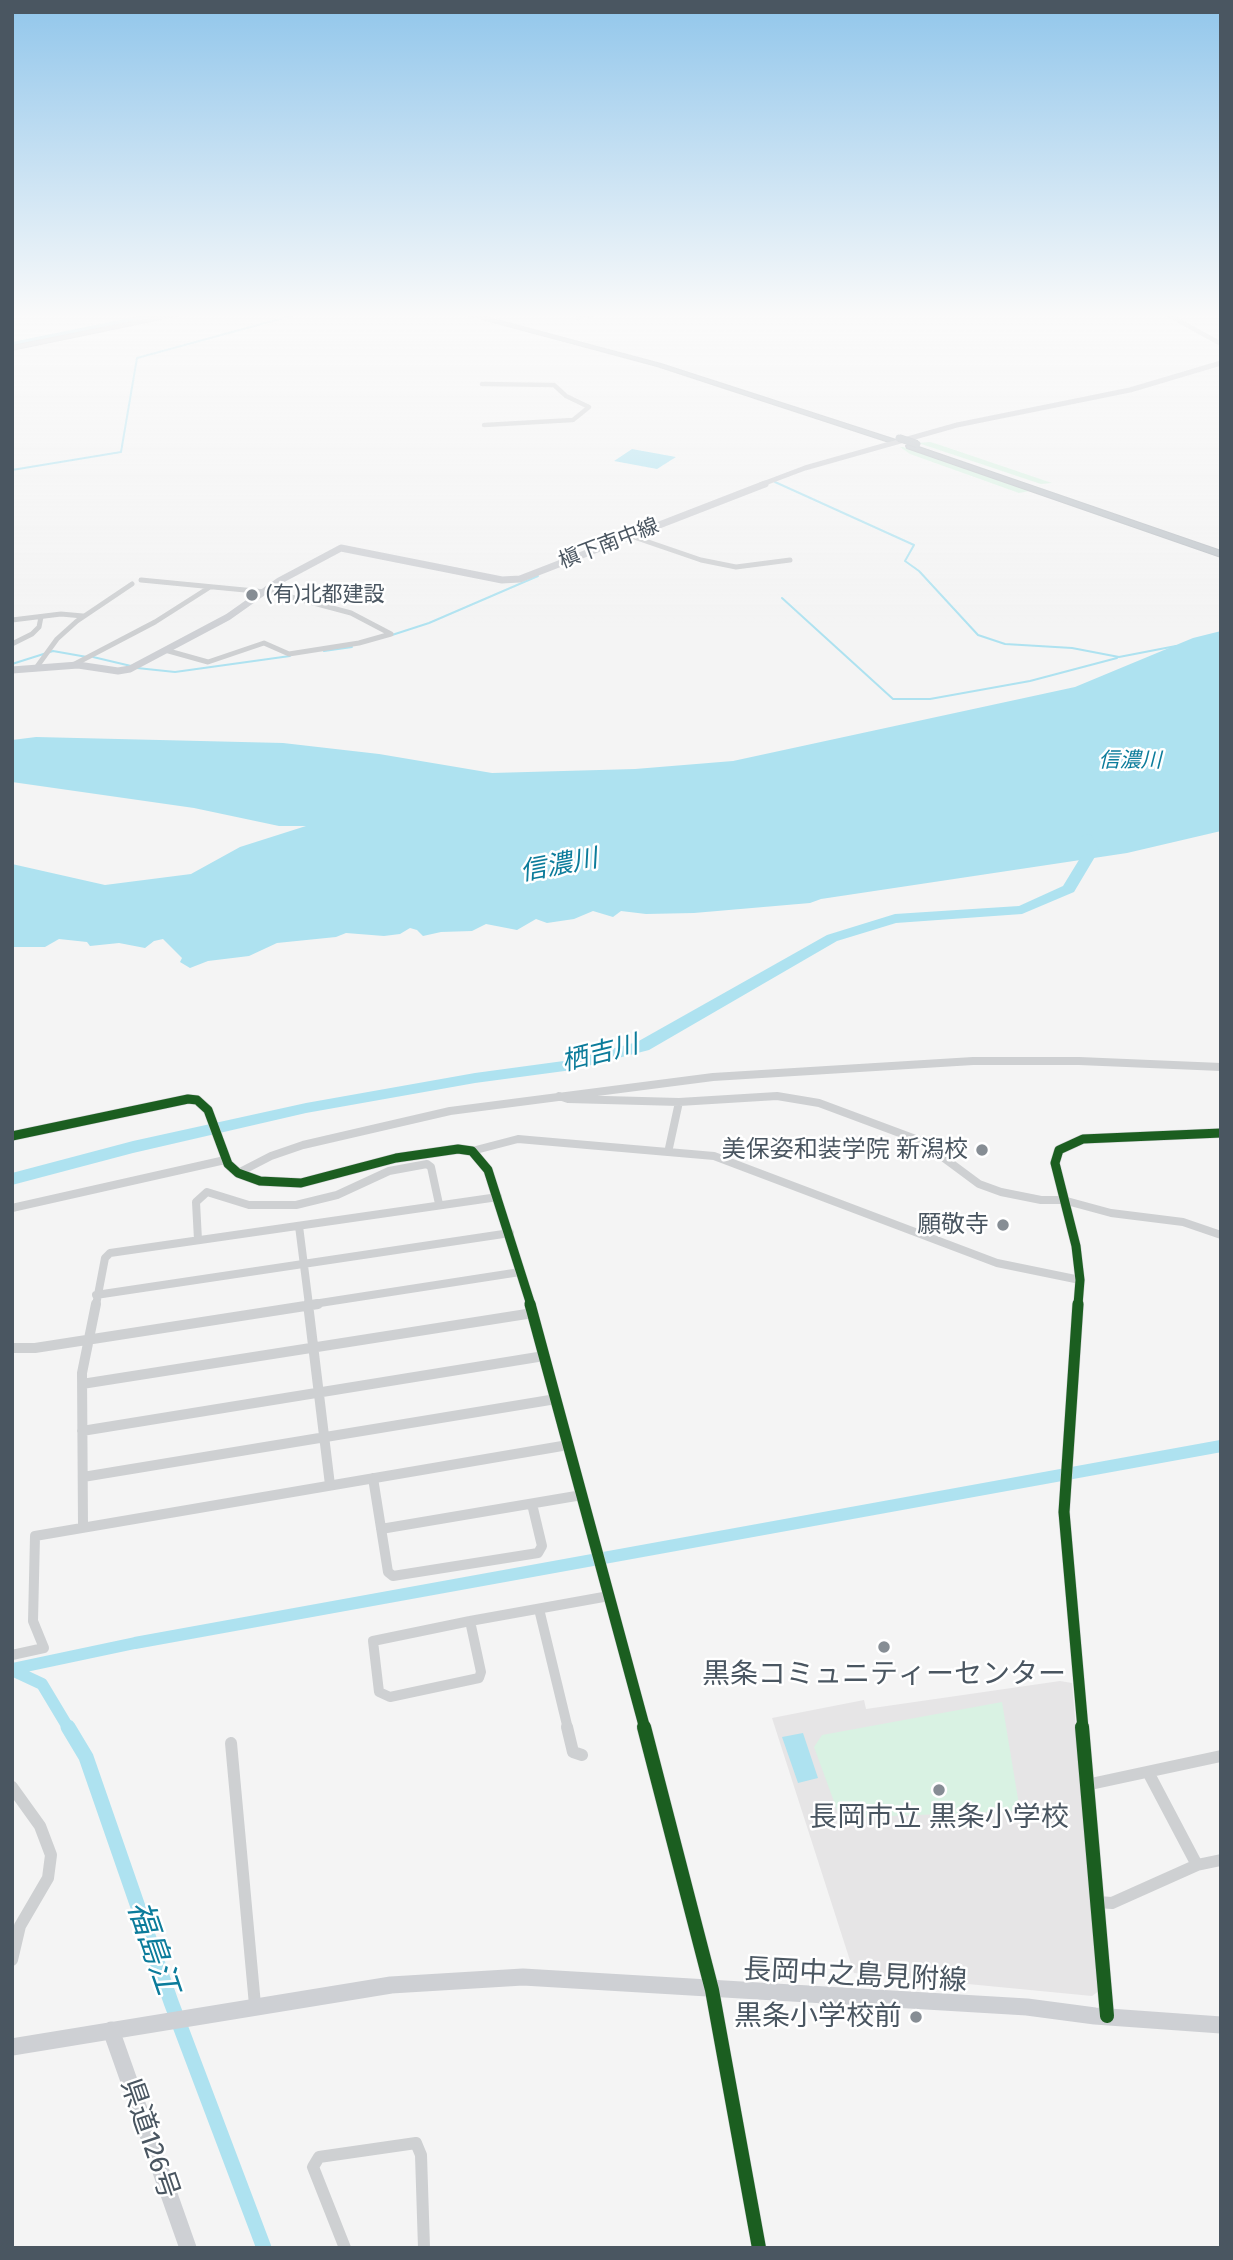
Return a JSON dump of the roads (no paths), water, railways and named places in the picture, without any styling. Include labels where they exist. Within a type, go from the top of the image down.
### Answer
[{"type":"highway","points":[[832,419],[914,445],[1221,552]]},
{"type":"highway","points":[[835,419],[895,439]]},
{"type":"main road","name":"槇下南中線","points":[[12,670],[71,666],[126,670],[228,617],[341,548],[514,580],[794,472],[984,419]]},
{"type":"main road","name":"長岡中之島見附線","points":[[12,2047],[391,1985],[498,1978],[574,1980],[1027,2007],[1221,2025]]},
{"type":"main road","name":"県道126号","points":[[111,2030],[188,2248]]},
{"type":"street","points":[[484,425],[574,419]]},
{"type":"street","points":[[631,536],[701,560],[736,567],[790,560]]},
{"type":"street","points":[[141,580],[265,592],[343,610],[391,634],[359,643],[289,654],[264,643],[208,662],[164,650]]},
{"type":"street","points":[[36,668],[57,639],[83,616],[132,584]]},
{"type":"street","points":[[71,666],[155,622],[210,587]]},
{"type":"street","points":[[12,620],[83,616]]},
{"type":"street","points":[[12,644],[32,634],[39,627],[41,617]]},
{"type":"street","points":[[238,1173],[271,1156],[314,1142],[450,1111],[557,1094],[768,1072],[973,1061],[1079,1061],[1221,1067]]},
{"type":"street","points":[[557,1094],[568,1099],[679,1102],[760,1095],[819,1103],[920,1141],[991,1189],[1022,1197],[1063,1200],[1111,1213],[1183,1222],[1221,1235]]},
{"type":"street","points":[[12,1136],[178,1100],[202,1103],[208,1110],[223,1157],[238,1173],[260,1181],[289,1184],[415,1155],[458,1149],[472,1151],[498,1142],[518,1139],[669,1149],[714,1156],[996,1263],[1080,1280]]},
{"type":"street","points":[[669,1149],[679,1102]]},
{"type":"street","points":[[1107,2016],[1065,1512],[1080,1280],[1055,1163],[1059,1150],[1069,1144],[1098,1138],[1221,1133]]},
{"type":"street","points":[[472,1151],[488,1170],[510,1233],[609,1596],[712,1990],[759,2248]]},
{"type":"street","points":[[12,1208],[223,1157]]},
{"type":"street","points":[[198,1240],[196,1202],[207,1192],[249,1205],[296,1206],[337,1195],[389,1171],[427,1164],[431,1167],[439,1204]]},
{"type":"street","points":[[83,1526],[82,1384],[96,1295],[105,1258],[110,1253],[498,1197]]},
{"type":"street","points":[[299,1226],[330,1485]]},
{"type":"street","points":[[96,1295],[510,1233]]},
{"type":"street","points":[[12,1348],[87,1339],[520,1272]]},
{"type":"street","points":[[82,1384],[533,1313]]},
{"type":"street","points":[[82,1431],[544,1356]]},
{"type":"street","points":[[83,1477],[556,1399]]},
{"type":"street","points":[[12,1655],[44,1648],[33,1621],[35,1536],[568,1445]]},
{"type":"street","points":[[373,1478],[388,1572],[399,1577],[538,1553],[542,1546],[532,1504]]},
{"type":"street","points":[[381,1529],[582,1494]]},
{"type":"street","points":[[470,1621],[481,1672],[479,1678],[390,1697],[379,1692],[373,1641],[470,1621],[609,1596]]},
{"type":"street","points":[[539,1609],[573,1752],[582,1755]]},
{"type":"street","points":[[231,1743],[241,1876],[256,2005]]},
{"type":"street","points":[[1086,1785],[1221,1756]]},
{"type":"street","points":[[1148,1772],[1197,1865]]},
{"type":"street","points":[[12,1787],[40,1826],[51,1855],[43,1890],[16,1926],[12,1960]]},
{"type":"street","points":[[1097,1902],[1112,1903],[1197,1865],[1221,1860]]},
{"type":"street","points":[[345,2248],[313,2167],[319,2157],[416,2143],[421,2155],[424,2248]]},
{"type":"water","points":[[632,449],[676,457],[657,469],[614,461]]},
{"type":"water","name":"信濃川","points":[[1221,631],[1221,831],[1127,853],[821,899],[810,903],[694,913],[646,914],[621,911],[613,917],[593,911],[574,919],[547,923],[536,919],[517,930],[486,924],[472,931],[441,932],[423,936],[410,928],[400,934],[384,936],[346,933],[336,937],[277,943],[249,956],[208,961],[190,968],[180,962],[182,958],[163,939],[154,941],[145,948],[119,943],[90,946],[87,942],[59,939],[45,947],[12,947],[12,864],[105,885],[191,874],[240,847],[306,826],[279,826],[194,808],[12,782],[12,740],[36,737],[283,743],[379,754],[492,773],[635,769],[733,761],[1075,687],[1193,638]]},
{"type":"water","points":[[803,1733],[818,1778],[798,1783],[782,1737]]},
{"type":"waterway","points":[[12,470],[121,452],[127,419]]},
{"type":"waterway","points":[[775,482],[914,545],[905,561],[919,571],[978,635],[1005,644],[1072,648],[1119,657],[1176,646]]},
{"type":"waterway","points":[[392,635],[429,623],[538,576]]},
{"type":"waterway","points":[[782,598],[893,699],[930,699],[1030,681],[1117,658]]},
{"type":"waterway","points":[[324,651],[352,647]]},
{"type":"waterway","points":[[12,664],[53,651],[87,657]]},
{"type":"waterway","points":[[137,668],[175,672],[290,656]]},
{"type":"waterway","points":[[93,657],[131,666]]},
{"type":"waterway","name":"栖吉川","points":[[12,1179],[133,1147],[306,1108],[475,1078],[572,1065],[643,1046],[832,938],[895,919],[1022,910],[1069,889],[1092,850],[1086,838]]},
{"type":"waterway","points":[[12,1669],[135,1643],[1221,1446]]},
{"type":"waterway","name":"福島江","points":[[12,1670],[42,1684],[69,1729]]},
{"type":"waterway","name":"福島江","points":[[68,1727],[86,1757],[171,2002],[264,2248]]},
{"type":"place","name":"(有)北都建設","points":[[252,595]]},
{"type":"place","name":"美保姿和装学院 新潟校","points":[[982,1150]]},
{"type":"place","name":"願敬寺","points":[[1003,1225]]},
{"type":"place","name":"黒条コミュニティーセンター","points":[[884,1647]]},
{"type":"place","name":"長岡市立 黒条小学校","points":[[939,1790]]},
{"type":"place","name":"黒条小学校前","points":[[916,2017]]}]
